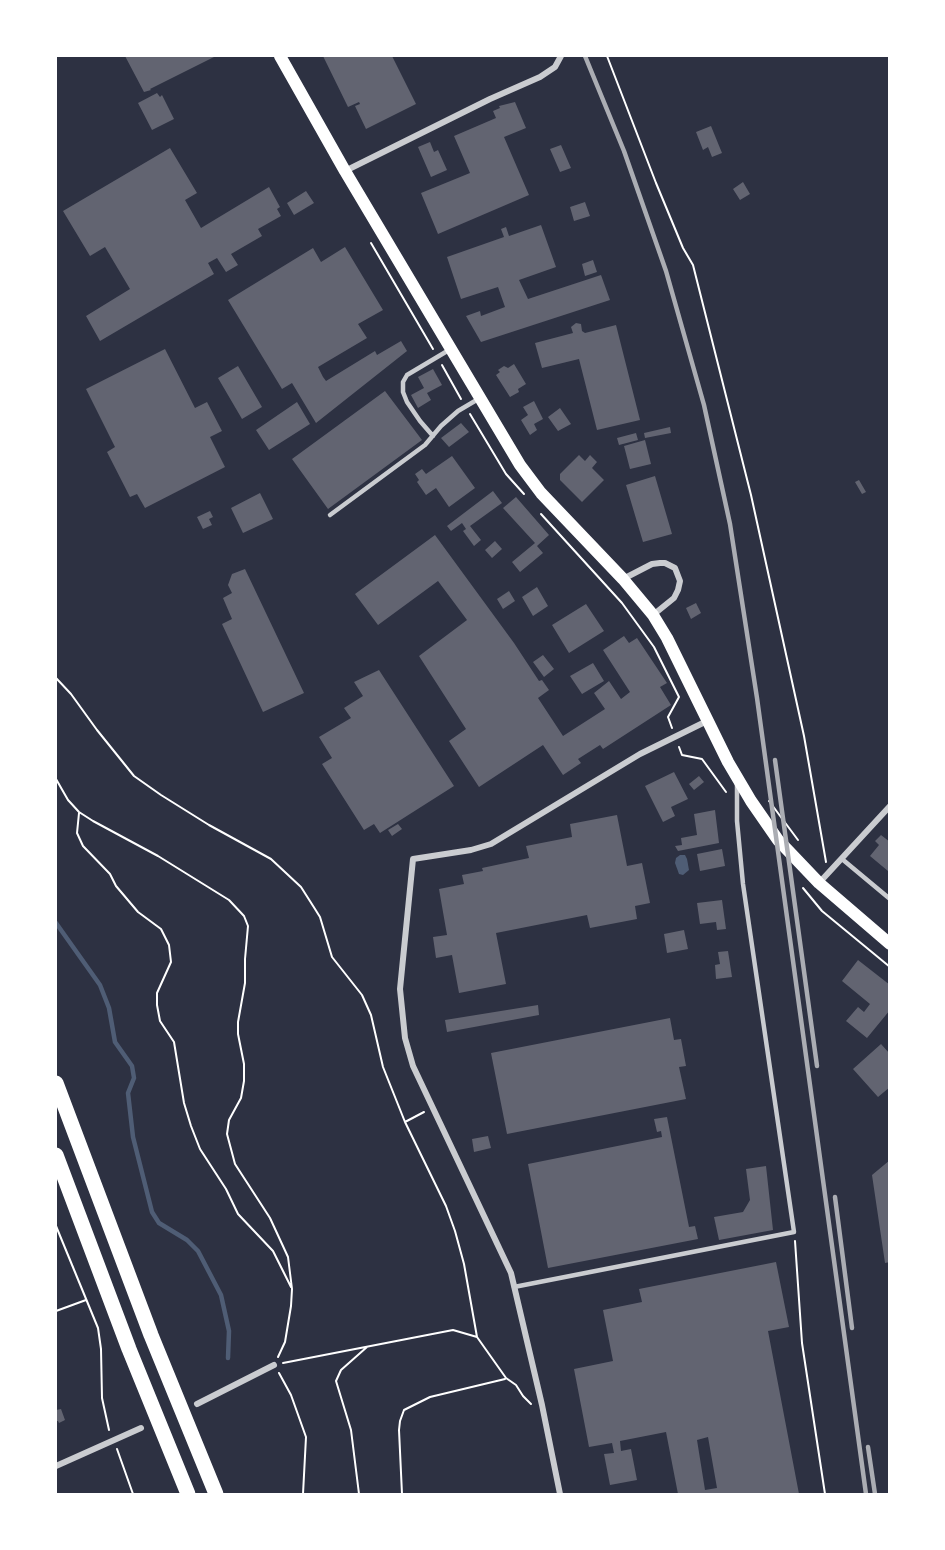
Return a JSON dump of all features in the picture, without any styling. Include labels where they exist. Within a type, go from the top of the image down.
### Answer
[{"type":"highway","points":[[56,1083],[181,1412],[216,1494]]},
{"type":"highway","points":[[56,1155],[188,1494]]},
{"type":"main road","points":[[280,56],[345,171],[520,465],[541,493],[623,579],[653,615],[668,638],[738,779],[778,840],[819,883],[890,944]]},
{"type":"street","points":[[345,171],[481,103],[540,77],[555,67],[561,56]]},
{"type":"street","points":[[623,579],[652,564],[665,563],[675,568],[680,581],[678,590],[674,598],[653,615]]},
{"type":"street","points":[[560,1494],[511,1274],[432,1109],[413,1066],[405,1038],[400,989],[412,859],[471,850],[503,838],[640,754],[708,721]]},
{"type":"street","points":[[819,883],[890,806]]},
{"type":"street","points":[[197,1404],[274,1365]]},
{"type":"street","points":[[56,1466],[141,1428]]},
{"type":"lane","points":[[433,436],[407,402],[403,392],[403,382],[407,375],[450,349]]},
{"type":"lane","points":[[330,515],[425,445],[458,411],[480,398]]},
{"type":"lane","points":[[514,1287],[794,1232],[743,884],[737,821],[738,779]]},
{"type":"lane","points":[[842,859],[890,899]]},
{"type":"path","points":[[607,56],[656,183],[683,248],[693,265],[752,495],[804,736],[828,873]]},
{"type":"path","points":[[56,678],[134,776],[209,825],[272,859],[300,886],[320,917],[332,957],[362,995],[374,1024],[384,1067],[405,1122],[446,1206],[464,1264],[477,1337],[506,1378],[516,1384],[530,1404],[542,1405]]},
{"type":"path","points":[[56,779],[68,800],[79,812],[158,856],[229,900],[244,916],[248,926],[245,983],[238,1022],[244,1081],[241,1098],[229,1120],[227,1134],[236,1164],[270,1218],[286,1250],[292,1289],[285,1342],[274,1365]]},
{"type":"path","points":[[765,796],[799,841]]},
{"type":"path","points":[[79,812],[78,833],[83,846],[110,874],[116,886],[138,912],[161,929],[169,945],[171,962],[157,993],[157,1005],[160,1021],[174,1042],[184,1103],[191,1126],[200,1149],[226,1189],[238,1214],[273,1251],[292,1289]]},
{"type":"path","points":[[822,910],[890,966]]},
{"type":"path","points":[[405,1122],[432,1109]]},
{"type":"path","points":[[56,1226],[98,1328],[102,1398],[113,1441],[134,1494]]},
{"type":"path","points":[[794,1232],[802,1343],[825,1494]]},
{"type":"path","points":[[56,1311],[86,1300]]},
{"type":"path","points":[[274,1365],[453,1330],[477,1337]]},
{"type":"path","points":[[359,1494],[351,1430],[336,1381],[341,1370],[369,1345]]},
{"type":"path","points":[[274,1365],[291,1395],[306,1437],[303,1494]]},
{"type":"path","points":[[402,1494],[399,1430],[404,1410],[430,1397],[506,1378]]},
{"type":"water","points":[[685,855],[689,870],[683,875],[679,874],[675,863],[676,858]]},
{"type":"building","points":[[125,56],[216,56],[144,92]]},
{"type":"building","points":[[323,56],[392,56],[416,104],[366,129],[355,106],[360,104],[359,102],[348,107]]},
{"type":"building","points":[[157,93],[160,97],[162,95],[174,119],[152,130],[138,103]]},
{"type":"building","points":[[515,102],[526,128],[504,137],[529,195],[438,234],[421,193],[470,173],[454,136],[496,118],[493,111],[500,108],[499,106]]},
{"type":"building","points":[[711,126],[722,153],[712,157],[708,147],[703,150],[696,132]]},
{"type":"building","points":[[430,142],[434,152],[438,150],[447,170],[431,177],[418,147]]},
{"type":"building","points":[[561,145],[571,168],[560,172],[550,149]]},
{"type":"building","points":[[170,148],[197,193],[185,200],[201,228],[269,187],[280,207],[277,209],[281,216],[258,229],[262,236],[231,254],[238,265],[226,272],[217,258],[208,263],[214,274],[100,341],[86,316],[130,289],[105,247],[90,256],[63,211]]},
{"type":"building","points":[[743,182],[750,194],[740,200],[733,189]]},
{"type":"building","points":[[306,191],[314,203],[294,215],[287,203]]},
{"type":"building","points":[[585,202],[590,216],[574,221],[570,207]]},
{"type":"building","points":[[541,225],[556,267],[519,280],[528,299],[601,275],[610,300],[481,342],[466,316],[480,311],[481,316],[505,307],[498,287],[461,299],[447,257],[504,237],[501,229],[506,227],[509,236]]},
{"type":"building","points":[[345,247],[383,310],[358,324],[367,338],[318,367],[323,377],[326,381],[375,351],[377,355],[401,341],[407,351],[316,423],[292,383],[282,389],[228,300],[313,248],[321,262]]},
{"type":"building","points":[[593,260],[597,272],[585,276],[582,264]]},
{"type":"building","points":[[576,323],[581,324],[582,331],[585,333],[616,325],[640,420],[597,430],[579,359],[542,368],[535,343],[573,333],[571,327]]},
{"type":"building","points":[[165,349],[195,408],[207,402],[222,431],[210,437],[225,467],[145,508],[137,494],[130,497],[107,452],[115,447],[86,389]]},
{"type":"building","points":[[514,364],[526,384],[510,397],[496,375],[500,372],[498,370],[504,366],[508,368]]},
{"type":"building","points":[[238,366],[262,407],[242,419],[218,378]]},
{"type":"building","points":[[433,369],[442,385],[427,393],[431,400],[418,408],[411,395],[424,388],[418,377]]},
{"type":"building","points":[[385,391],[422,440],[328,509],[292,459]]},
{"type":"building","points":[[534,401],[543,419],[534,424],[537,430],[530,435],[521,420],[528,415],[523,407]]},
{"type":"building","points":[[297,402],[310,424],[269,450],[256,430]]},
{"type":"building","points":[[560,408],[571,424],[558,431],[548,417]]},
{"type":"building","points":[[461,423],[469,432],[449,447],[441,438]]},
{"type":"building","points":[[670,427],[671,433],[645,438],[644,433]]},
{"type":"building","points":[[636,433],[638,440],[619,445],[617,438]]},
{"type":"building","points":[[645,440],[651,464],[630,469],[624,446]]},
{"type":"building","points":[[579,455],[585,461],[590,455],[597,462],[592,468],[604,480],[582,502],[560,480],[560,474]]},
{"type":"building","points":[[452,456],[475,488],[449,507],[436,488],[426,495],[417,482],[419,480],[415,474],[422,469],[426,474]]},
{"type":"building","points":[[655,476],[672,534],[643,542],[626,485]]},
{"type":"building","points":[[859,480],[866,492],[862,494],[855,482]]},
{"type":"building","points":[[493,491],[502,503],[470,526],[481,540],[474,546],[463,531],[466,529],[462,523],[451,531],[447,526]]},
{"type":"building","points":[[260,493],[273,519],[243,533],[231,508]]},
{"type":"building","points":[[516,497],[549,535],[537,546],[543,553],[520,572],[512,562],[535,543],[503,508]]},
{"type":"building","points":[[210,511],[213,517],[209,519],[212,525],[203,529],[197,517]]},
{"type":"building","points":[[435,535],[539,681],[542,680],[549,690],[538,698],[563,736],[605,709],[594,693],[609,681],[621,699],[630,692],[603,650],[624,636],[629,643],[637,638],[667,683],[660,687],[671,705],[603,749],[600,745],[578,759],[581,763],[563,775],[543,745],[479,787],[449,741],[466,729],[419,656],[467,620],[438,581],[378,625],[355,594]]},
{"type":"building","points":[[495,541],[502,549],[492,558],[485,550]]},
{"type":"building","points":[[245,569],[304,693],[263,712],[222,624],[232,619],[223,598],[232,593],[228,585],[232,574]]},
{"type":"building","points":[[537,587],[548,606],[533,616],[522,597]]},
{"type":"building","points":[[509,591],[515,601],[503,609],[497,599]]},
{"type":"building","points":[[696,603],[701,613],[691,619],[686,608]]},
{"type":"building","points":[[586,604],[604,631],[569,653],[552,625]]},
{"type":"building","points":[[543,655],[554,669],[544,677],[533,662]]},
{"type":"building","points":[[593,663],[604,681],[582,694],[570,676]]},
{"type":"building","points":[[379,670],[454,786],[380,833],[374,824],[364,830],[322,764],[332,758],[319,737],[351,718],[344,708],[363,696],[354,682]]},
{"type":"building","points":[[674,772],[688,799],[671,807],[675,816],[663,822],[645,786]]},
{"type":"building","points":[[699,776],[704,782],[694,790],[689,784]]},
{"type":"building","points":[[715,810],[719,843],[678,851],[675,846],[682,845],[681,838],[697,835],[694,814]]},
{"type":"building","points":[[617,815],[627,866],[642,863],[650,903],[635,906],[637,919],[590,928],[587,915],[496,933],[506,984],[459,993],[452,955],[436,958],[433,937],[447,935],[439,889],[464,884],[462,875],[483,871],[482,868],[529,858],[526,846],[572,837],[570,824]]},
{"type":"building","points":[[398,824],[402,829],[392,836],[388,830]]},
{"type":"building","points":[[881,835],[890,842],[890,869],[888,871],[870,856],[879,845],[875,841]]},
{"type":"building","points":[[722,849],[725,866],[700,871],[697,854]]},
{"type":"building","points":[[722,900],[726,929],[717,930],[716,922],[700,924],[697,903]]},
{"type":"building","points":[[684,930],[688,949],[667,953],[664,934]]},
{"type":"building","points":[[728,951],[732,977],[716,979],[715,965],[720,964],[718,952]]},
{"type":"building","points":[[858,960],[890,985],[890,1010],[867,1038],[846,1021],[858,1007],[864,1012],[870,1004],[842,981]]},
{"type":"building","points":[[538,1005],[539,1015],[447,1032],[445,1020]]},
{"type":"building","points":[[670,1018],[674,1040],[681,1039],[686,1066],[679,1067],[686,1099],[507,1134],[491,1053]]},
{"type":"building","points":[[881,1044],[890,1054],[890,1087],[878,1097],[853,1069]]},
{"type":"building","points":[[667,1117],[689,1227],[695,1226],[698,1239],[548,1268],[528,1164],[662,1137],[661,1131],[657,1132],[654,1119]]},
{"type":"building","points":[[488,1136],[491,1148],[474,1152],[472,1139]]},
{"type":"building","points":[[890,1160],[890,1262],[885,1263],[872,1175]]},
{"type":"building","points":[[766,1166],[773,1230],[719,1240],[714,1217],[743,1212],[750,1200],[746,1169]]},
{"type":"building","points":[[776,1262],[789,1327],[768,1331],[799,1494],[678,1494],[666,1432],[620,1441],[621,1451],[631,1449],[637,1480],[610,1485],[604,1454],[614,1453],[612,1443],[589,1447],[574,1369],[613,1361],[603,1310],[642,1302],[639,1289]],"holes":[[[708,1437],[717,1488],[705,1490],[697,1440]]]},
{"type":"building","points":[[61,1409],[65,1420],[59,1423],[56,1421],[56,1410]]},
{"type":"waterway","points":[[56,923],[100,985],[109,1008],[115,1042],[132,1066],[134,1078],[128,1093],[133,1137],[152,1212],[159,1223],[187,1240],[198,1251],[221,1295],[229,1331],[228,1358]]},
{"type":"railway","points":[[585,56],[624,151],[666,271],[704,405],[730,524],[757,698],[866,1494]]},
{"type":"railway","points":[[775,760],[817,1066]]},
{"type":"railway","points":[[835,1197],[852,1328]]},
{"type":"railway","points":[[868,1447],[875,1494]]}]
